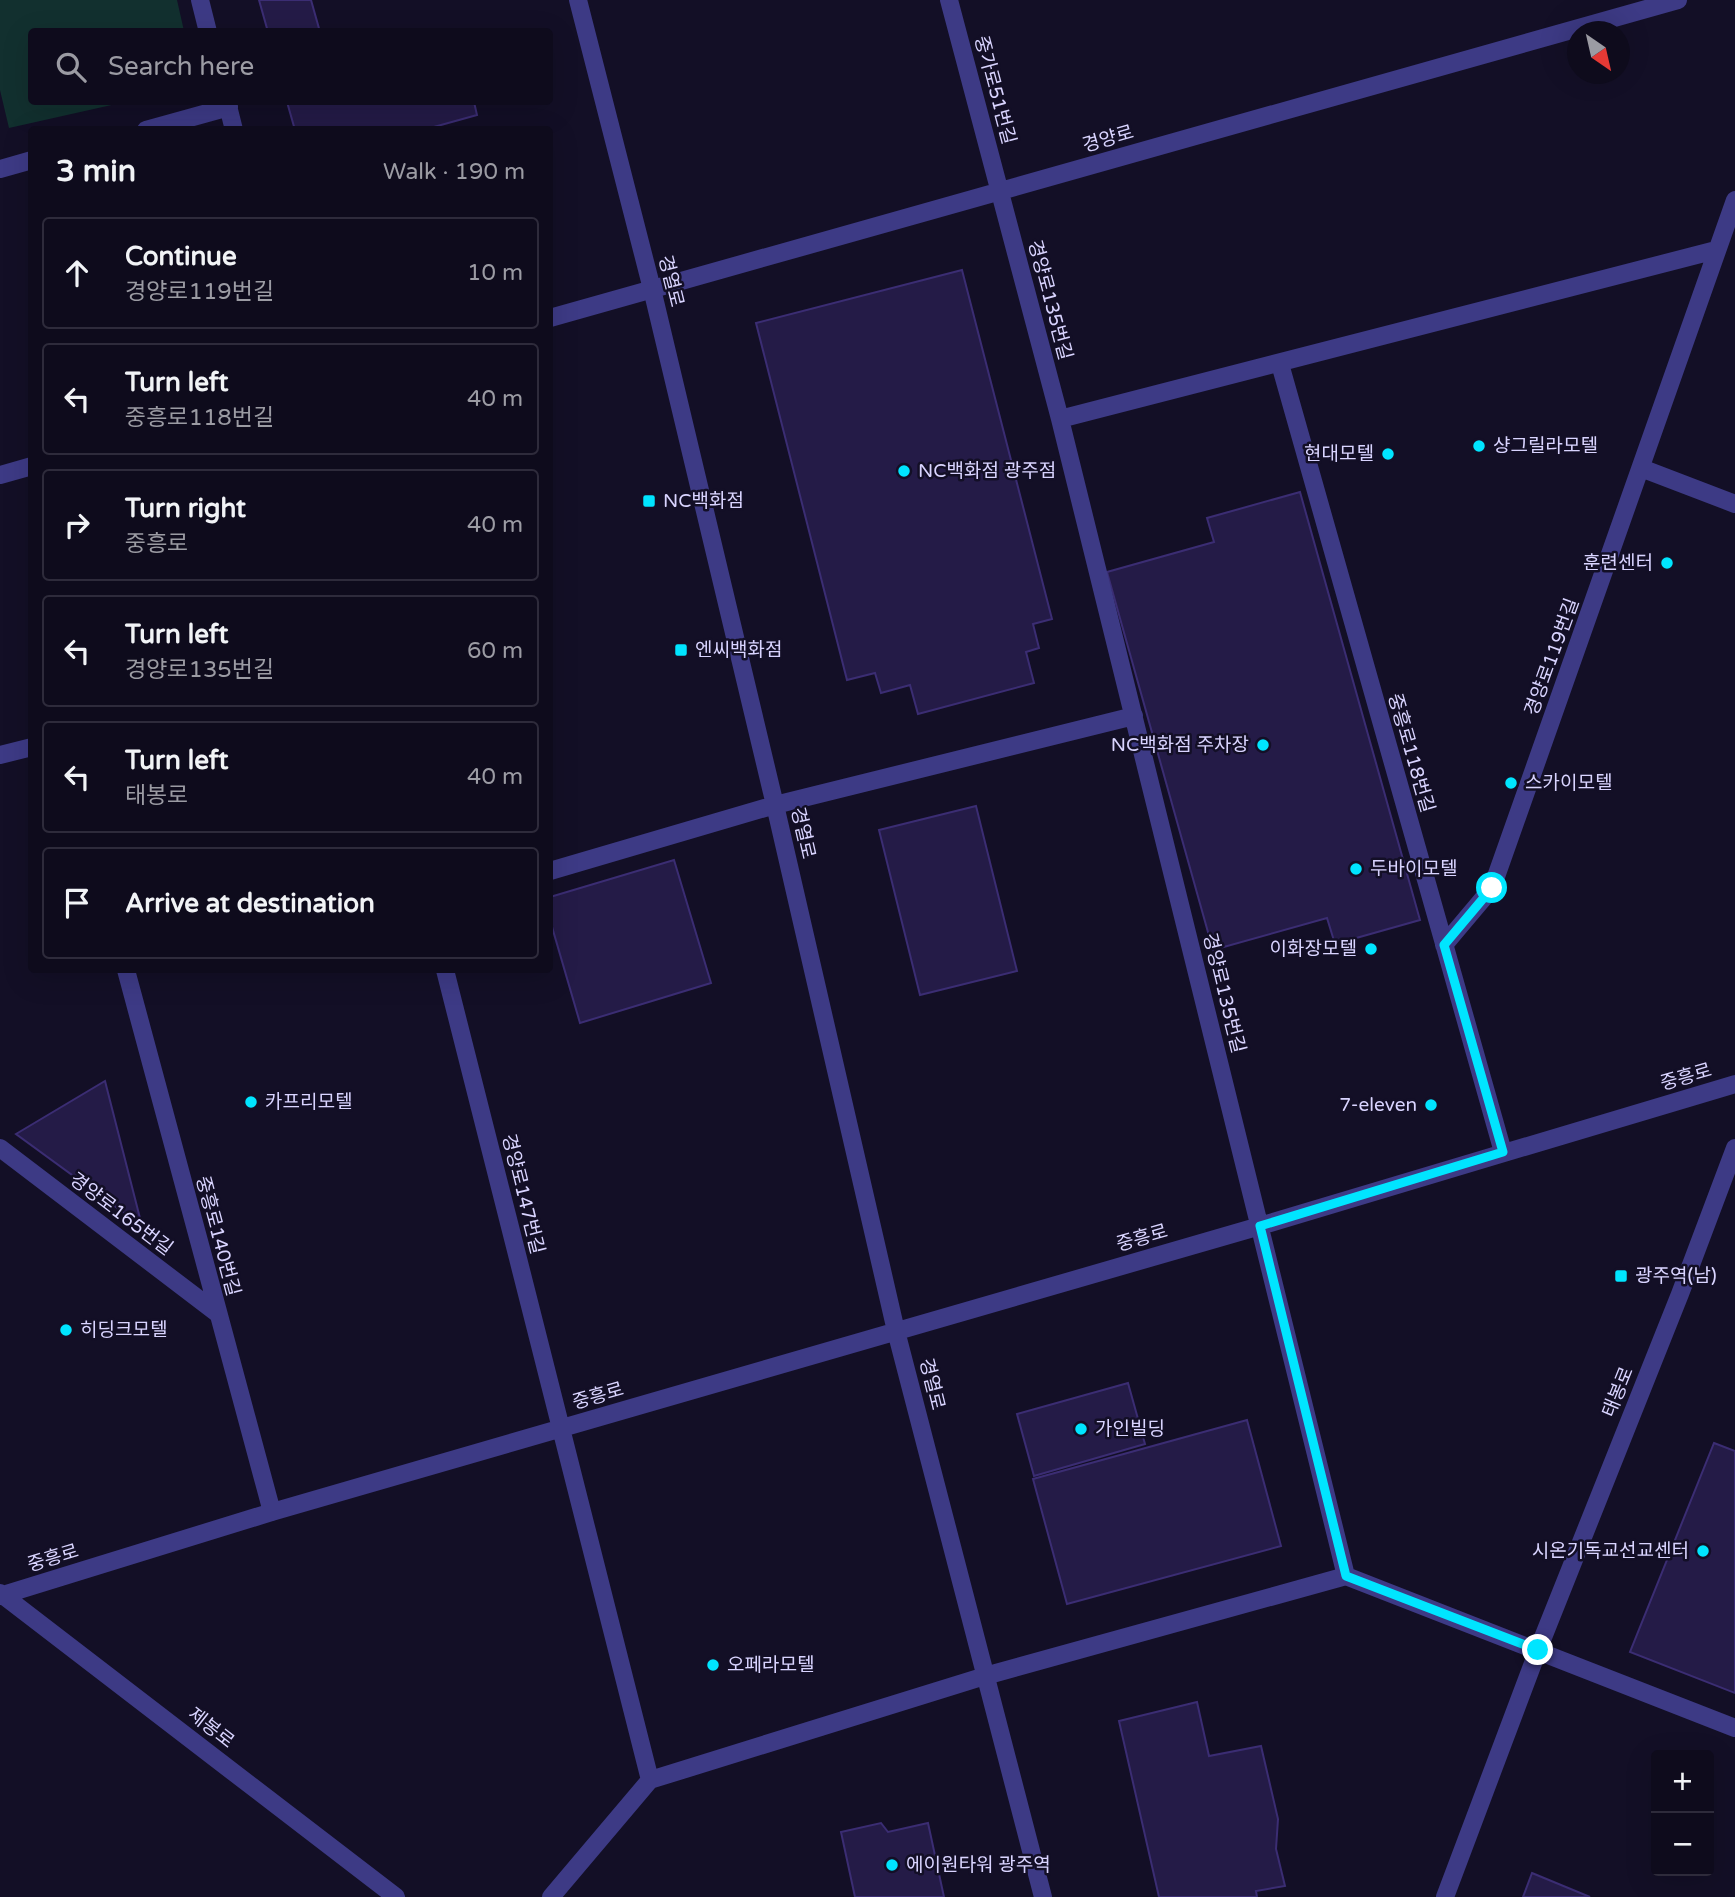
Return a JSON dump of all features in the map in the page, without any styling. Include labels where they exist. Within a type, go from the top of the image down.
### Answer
[{"type":"street","points":[[200,0],[207,28]]},
{"type":"street","name":"경열로","points":[[578,0],[652,289],[775,805],[896,1331],[1043,1897]]},
{"type":"street","name":"중가로51번길","points":[[949,0],[999,191]]},
{"type":"street","name":"경양로","points":[[553,317],[1678,0]]},
{"type":"street","points":[[159,126],[225,105]]},
{"type":"street","points":[[228,105],[233,126]]},
{"type":"street","points":[[0,169],[28,161]]},
{"type":"street","name":"경양로135번길","points":[[999,191],[1134,716],[1346,1576]]},
{"type":"street","name":"경양로119번길","points":[[1444,945],[1492,888],[1735,200]]},
{"type":"street","points":[[1059,419],[1716,250]]},
{"type":"street","name":"중흥로118번길","points":[[1280,364],[1503,1152]]},
{"type":"street","points":[[0,475],[28,467]]},
{"type":"street","points":[[1641,468],[1735,504]]},
{"type":"street","points":[[553,870],[775,805],[1134,716]]},
{"type":"street","points":[[0,755],[28,748]]},
{"type":"street","name":"중흥로140번길","points":[[127,973],[272,1512]]},
{"type":"street","name":"경양로147번길","points":[[446,973],[561,1428]]},
{"type":"street","name":"중흥로","points":[[1,1595],[272,1512],[1260,1226],[1735,1084]]},
{"type":"street","name":"경양로165번길","points":[[0,1148],[217,1313]]},
{"type":"street","name":"태봉로","points":[[1446,1897],[1538,1650],[1680,1294],[1735,1148]]},
{"type":"street","name":"중흥로","points":[[561,1428],[650,1780]]},
{"type":"street","points":[[551,1897],[650,1780],[985,1676],[1346,1576],[1735,1728]]},
{"type":"street","name":"제봉로","points":[[1,1595],[396,1897]]},
{"type":"green space","points":[[0,0],[177,0],[183,28],[28,28],[28,105],[112,105],[9,128],[0,90]]},
{"type":"building","points":[[259,0],[311,0],[319,28],[267,28]]},
{"type":"building","points":[[288,105],[475,105],[477,115],[437,126],[294,126]]},
{"type":"building","name":"NC백화점 광주점","points":[[962,270],[1052,619],[1033,624],[1039,648],[1026,652],[1034,683],[918,714],[910,685],[881,693],[875,673],[847,680],[756,323]]},
{"type":"building","name":"NC백화점 주차장","points":[[1300,492],[1420,920],[1335,944],[1327,918],[1213,950],[1107,572],[1214,542],[1207,518]]},
{"type":"building","points":[[976,806],[1017,971],[920,995],[879,830]]},
{"type":"building","points":[[674,860],[711,983],[580,1023],[553,930],[553,896]]},
{"type":"building","points":[[105,1081],[142,1226],[16,1134]]},
{"type":"building","name":"가인빌딩","points":[[1128,1383],[1145,1444],[1034,1476],[1017,1414]]},
{"type":"building","points":[[1247,1420],[1281,1546],[1067,1604],[1033,1479]]},
{"type":"building","name":"시온기독교선교센터","points":[[1714,1443],[1735,1451],[1735,1693],[1630,1652]]},
{"type":"building","points":[[1197,1702],[1209,1756],[1261,1746],[1278,1819],[1276,1849],[1285,1886],[1256,1891],[1257,1897],[1159,1897],[1119,1721]]},
{"type":"building","name":"에이원타워 광주역","points":[[881,1823],[888,1832],[928,1823],[944,1897],[855,1897],[841,1832]]},
{"type":"building","points":[[1532,1873],[1590,1897],[1523,1897]]},
{"type":"place","name":"샹그릴라모텔","points":[[1479,446]]},
{"type":"place","name":"현대모텔","points":[[1388,454]]},
{"type":"place","name":"NC백화점 광주점","points":[[904,471]]},
{"type":"place","name":"NC백화점","points":[[649,501]]},
{"type":"place","name":"훈련센터","points":[[1667,563]]},
{"type":"place","name":"엔씨백화점","points":[[681,650]]},
{"type":"place","name":"NC백화점 주차장","points":[[1263,745]]},
{"type":"place","name":"스카이모텔","points":[[1511,783]]},
{"type":"place","name":"두바이모텔","points":[[1356,869]]},
{"type":"place","name":"이화장모텔","points":[[1371,949]]},
{"type":"place","name":"카프리모텔","points":[[251,1102]]},
{"type":"place","name":"7-eleven","points":[[1431,1105]]},
{"type":"place","name":"광주역(남)","points":[[1621,1276]]},
{"type":"place","name":"히딩크모텔","points":[[66,1330]]},
{"type":"place","name":"가인빌딩","points":[[1081,1429]]},
{"type":"place","name":"시온기독교선교센터","points":[[1703,1551]]},
{"type":"place","name":"오페라모텔","points":[[713,1665]]},
{"type":"place","name":"에이원타워 광주역","points":[[892,1865]]},
{"type":"route","points":[[1492,888],[1444,945],[1503,1152],[1260,1226],[1346,1576],[1538,1650]]}]
